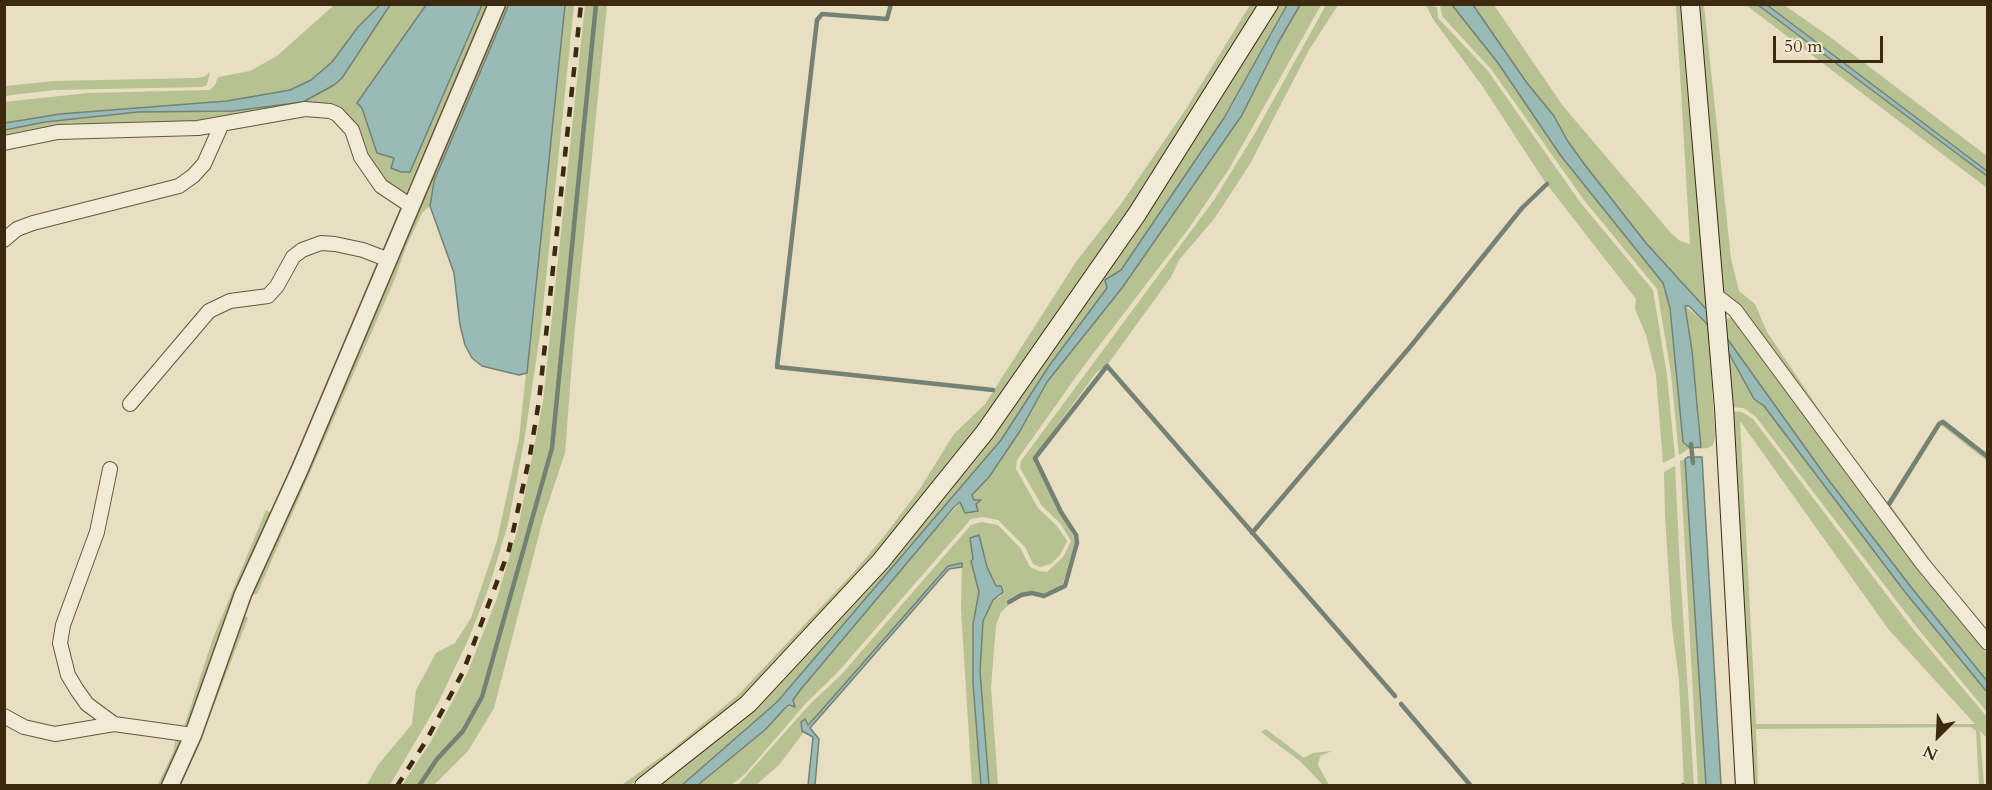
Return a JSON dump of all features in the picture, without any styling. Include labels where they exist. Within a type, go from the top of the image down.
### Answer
[{"type":"main road","points":[[644,786],[748,704],[881,561],[985,432],[1137,214],[1269,4]]},
{"type":"main road","points":[[1690,4],[1718,340],[1745,786]]},
{"type":"street","points":[[170,786],[193,735],[243,594],[300,469],[497,4]]},
{"type":"street","points":[[4,143],[58,132],[221,126],[304,109],[330,111],[337,114],[352,130],[361,157],[381,186],[411,206]]},
{"type":"street","points":[[4,240],[17,229],[33,223],[151,194],[186,182],[204,164],[221,126]]},
{"type":"street","points":[[130,404],[209,311],[230,301],[268,296],[283,276],[293,257],[302,250],[321,243],[335,244],[363,250],[389,260]]},
{"type":"street","points":[[1714,303],[1735,310],[1922,563],[1988,643]]},
{"type":"street","points":[[111,469],[97,532],[63,625],[60,643],[68,675],[77,690],[87,704],[114,724]]},
{"type":"street","points":[[4,716],[24,727],[55,734],[114,724],[193,735]]},
{"type":"green space","points":[[334,5],[380,5],[358,27],[332,62],[311,80],[290,90],[227,101],[60,114],[5,123],[4,102],[88,93],[210,90],[218,77],[250,71],[277,56]]},
{"type":"green space","points":[[390,5],[426,5],[357,103],[362,108],[377,153],[394,158],[391,169],[410,172],[482,5],[487,5],[405,195],[383,181],[371,165],[344,113],[5,139],[5,130],[45,122],[138,112],[233,111],[303,102],[342,78]]},
{"type":"green space","points":[[502,5],[509,5],[434,181],[430,206],[422,213],[406,247],[394,281],[257,594],[252,595],[391,279]]},
{"type":"green space","points":[[565,5],[574,5],[541,327],[524,442],[508,524],[489,587],[469,638],[438,703],[390,785],[366,786],[378,765],[412,724],[416,690],[436,653],[455,643],[471,618],[497,541],[519,439]]},
{"type":"green space","points":[[585,5],[595,5],[551,448],[481,696],[463,731],[437,759],[418,785],[402,785],[430,743],[467,674],[497,598],[518,528],[543,402]]},
{"type":"green space","points":[[597,5],[607,5],[573,348],[565,453],[543,519],[494,708],[468,751],[434,785],[419,785],[464,731],[482,697],[553,448]]},
{"type":"green space","points":[[1250,5],[1262,5],[1151,182],[1003,395],[895,534],[741,701],[668,760],[630,785],[620,786],[671,750],[739,694],[853,573],[885,535],[919,490],[954,434],[985,404],[1076,262],[1121,204],[1186,109]]},
{"type":"green space","points":[[1277,5],[1287,5],[1224,118],[1142,240],[1049,366],[1001,440],[777,702],[682,785],[655,786],[809,649],[1165,186],[1223,96]]},
{"type":"green space","points":[[1300,5],[1321,5],[1229,169],[1189,228],[1083,367],[1017,460],[1016,469],[1038,508],[1057,526],[1067,541],[1060,555],[1051,564],[1040,567],[1033,564],[1025,547],[998,520],[982,517],[971,519],[838,672],[807,702],[745,774],[731,785],[698,786],[766,729],[784,709],[795,705],[793,700],[801,689],[924,542],[961,502],[974,500],[972,495],[989,477],[1020,431],[1047,382],[1122,288],[1242,115]]},
{"type":"green space","points":[[1326,5],[1338,5],[1309,50],[1250,164],[1214,219],[1179,260],[1171,277],[1108,364],[1096,373],[1033,458],[1075,544],[1062,586],[1044,594],[1019,593],[1007,600],[1010,604],[1001,612],[996,625],[991,687],[998,785],[989,785],[980,671],[983,621],[993,600],[1001,596],[987,567],[979,535],[970,538],[973,559],[971,561],[979,592],[972,646],[981,785],[972,785],[961,608],[962,563],[948,566],[820,712],[807,725],[802,726],[804,732],[779,765],[756,785],[737,786],[810,704],[841,675],[971,525],[982,522],[998,525],[1021,549],[1030,567],[1039,571],[1047,572],[1063,557],[1071,541],[1060,523],[1042,506],[1020,468],[1021,461],[1214,200],[1254,135]]},
{"type":"green space","points":[[1426,5],[1437,7],[1438,18],[1488,71],[1580,202],[1653,290],[1667,375],[1675,457],[1663,463],[1656,375],[1646,335],[1635,309],[1636,299],[1545,182],[1483,87],[1433,19]]},
{"type":"green space","points":[[1440,5],[1452,5],[1498,63],[1561,156],[1663,283],[1670,308],[1683,442],[1690,448],[1679,455],[1671,374],[1657,289],[1584,200],[1491,69],[1442,16]]},
{"type":"green space","points":[[1473,5],[1494,5],[1563,106],[1670,232],[1680,241],[1690,244],[1676,6],[1683,5],[1707,310],[1645,243],[1585,165],[1567,140],[1554,116],[1527,83]]},
{"type":"green space","points":[[1697,5],[1704,5],[1731,259],[1739,291],[1755,304],[1767,332],[1826,420],[1887,502],[1939,421],[1943,419],[1987,454],[1987,461],[1941,425],[1891,506],[1987,638],[1724,296]]},
{"type":"green space","points":[[1746,5],[1758,5],[1987,176],[1987,188]]},
{"type":"green space","points":[[1767,5],[1784,5],[1830,37],[1987,156],[1987,171]]},
{"type":"green space","points":[[210,72],[207,85],[202,87],[54,90],[5,96],[5,86],[55,81],[195,78],[204,77]]},
{"type":"green space","points":[[1685,306],[1708,325],[1715,437],[1713,445],[1708,448],[1697,449],[1701,446],[1697,395]]},
{"type":"green space","points":[[1732,317],[1987,654],[1987,681],[1827,478],[1727,339],[1754,399],[1764,406],[1905,592],[1987,692],[1987,712],[1915,625],[1756,417],[1744,408],[1729,407],[1724,320]]},
{"type":"green space","points":[[1729,411],[1742,412],[1753,419],[1912,628],[1987,717],[1987,738],[1980,731],[1984,785],[1979,785],[1976,731],[1971,727],[1756,729],[1758,785],[1751,785]],"holes":[[[1740,421],[1889,630],[1975,724],[1756,724]]]},
{"type":"green space","points":[[1685,459],[1700,662],[1706,785],[1698,785],[1680,461]]},
{"type":"green space","points":[[1675,466],[1694,785],[1684,785],[1679,680],[1672,627],[1665,515],[1664,472]]},
{"type":"green space","points":[[266,510],[271,513],[218,636],[189,723],[184,727],[213,638]]},
{"type":"green space","points":[[244,615],[248,618],[195,754],[180,785],[176,786]]},
{"type":"green space","points":[[1266,729],[1304,758],[1313,753],[1332,751],[1320,756],[1318,765],[1329,785],[1323,785],[1301,762],[1261,732]]},
{"type":"green space","points":[[176,738],[180,740],[173,762],[162,785],[157,786],[173,753]]},
{"type":"water","points":[[509,4],[565,5],[527,373],[519,375],[482,366],[472,358],[465,345],[460,325],[454,273],[430,206],[434,181]]},
{"type":"water","points":[[380,5],[390,5],[342,78],[303,102],[233,111],[138,112],[45,122],[5,130],[5,123],[60,114],[227,101],[290,90],[311,80],[332,62],[358,27]]},
{"type":"water","points":[[426,5],[482,5],[410,172],[401,172],[391,168],[394,158],[377,153],[362,108],[357,103]]},
{"type":"water","points":[[1287,5],[1300,5],[1242,115],[1122,288],[1047,382],[1020,431],[989,477],[972,495],[974,500],[981,500],[976,504],[978,511],[965,513],[960,502],[954,507],[801,689],[793,700],[795,707],[789,705],[784,709],[766,729],[698,785],[682,785],[777,702],[1001,440],[1049,366],[1107,288],[1105,280],[1121,270],[1224,118]]},
{"type":"water","points":[[1452,5],[1473,5],[1527,83],[1554,116],[1567,140],[1585,165],[1646,243],[1707,310],[1708,325],[1689,306],[1685,306],[1692,351],[1701,447],[1690,448],[1683,442],[1670,308],[1663,283],[1561,156],[1498,63]]},
{"type":"water","points":[[1758,5],[1767,5],[1987,171],[1987,176]]},
{"type":"water","points":[[1726,337],[1827,478],[1987,681],[1987,692],[1905,592],[1764,406],[1754,399],[1726,348]]},
{"type":"water","points":[[1702,457],[1721,785],[1706,785],[1685,459]]},
{"type":"water","points":[[979,535],[987,567],[996,586],[1001,586],[1003,592],[993,600],[983,621],[980,671],[989,786],[981,785],[973,683],[973,624],[979,592],[971,561],[973,559],[970,538]]},
{"type":"water","points":[[962,563],[962,567],[949,569],[810,728],[819,739],[815,785],[808,785],[813,737],[802,731],[801,722],[805,719],[808,725],[948,566]]},
{"type":"waterway","points":[[419,786],[437,759],[463,731],[482,697],[552,448],[596,4]]},
{"type":"waterway","points":[[891,4],[887,19],[822,14],[817,20],[777,367],[993,390]]},
{"type":"waterway","points":[[1252,533],[1410,347],[1522,208],[1547,184]]},
{"type":"waterway","points":[[1009,602],[1021,595],[1032,593],[1044,596],[1065,586],[1077,543],[1076,535],[1061,512],[1035,458],[1107,366],[1395,696]]},
{"type":"waterway","points":[[1889,504],[1939,424],[1943,422],[1988,457]]},
{"type":"waterway","points":[[1691,444],[1693,463]]},
{"type":"waterway","points":[[1401,704],[1471,786]]},
{"type":"railway","points":[[397,786],[426,741],[463,672],[509,550],[530,455],[539,401],[581,4]]}]
